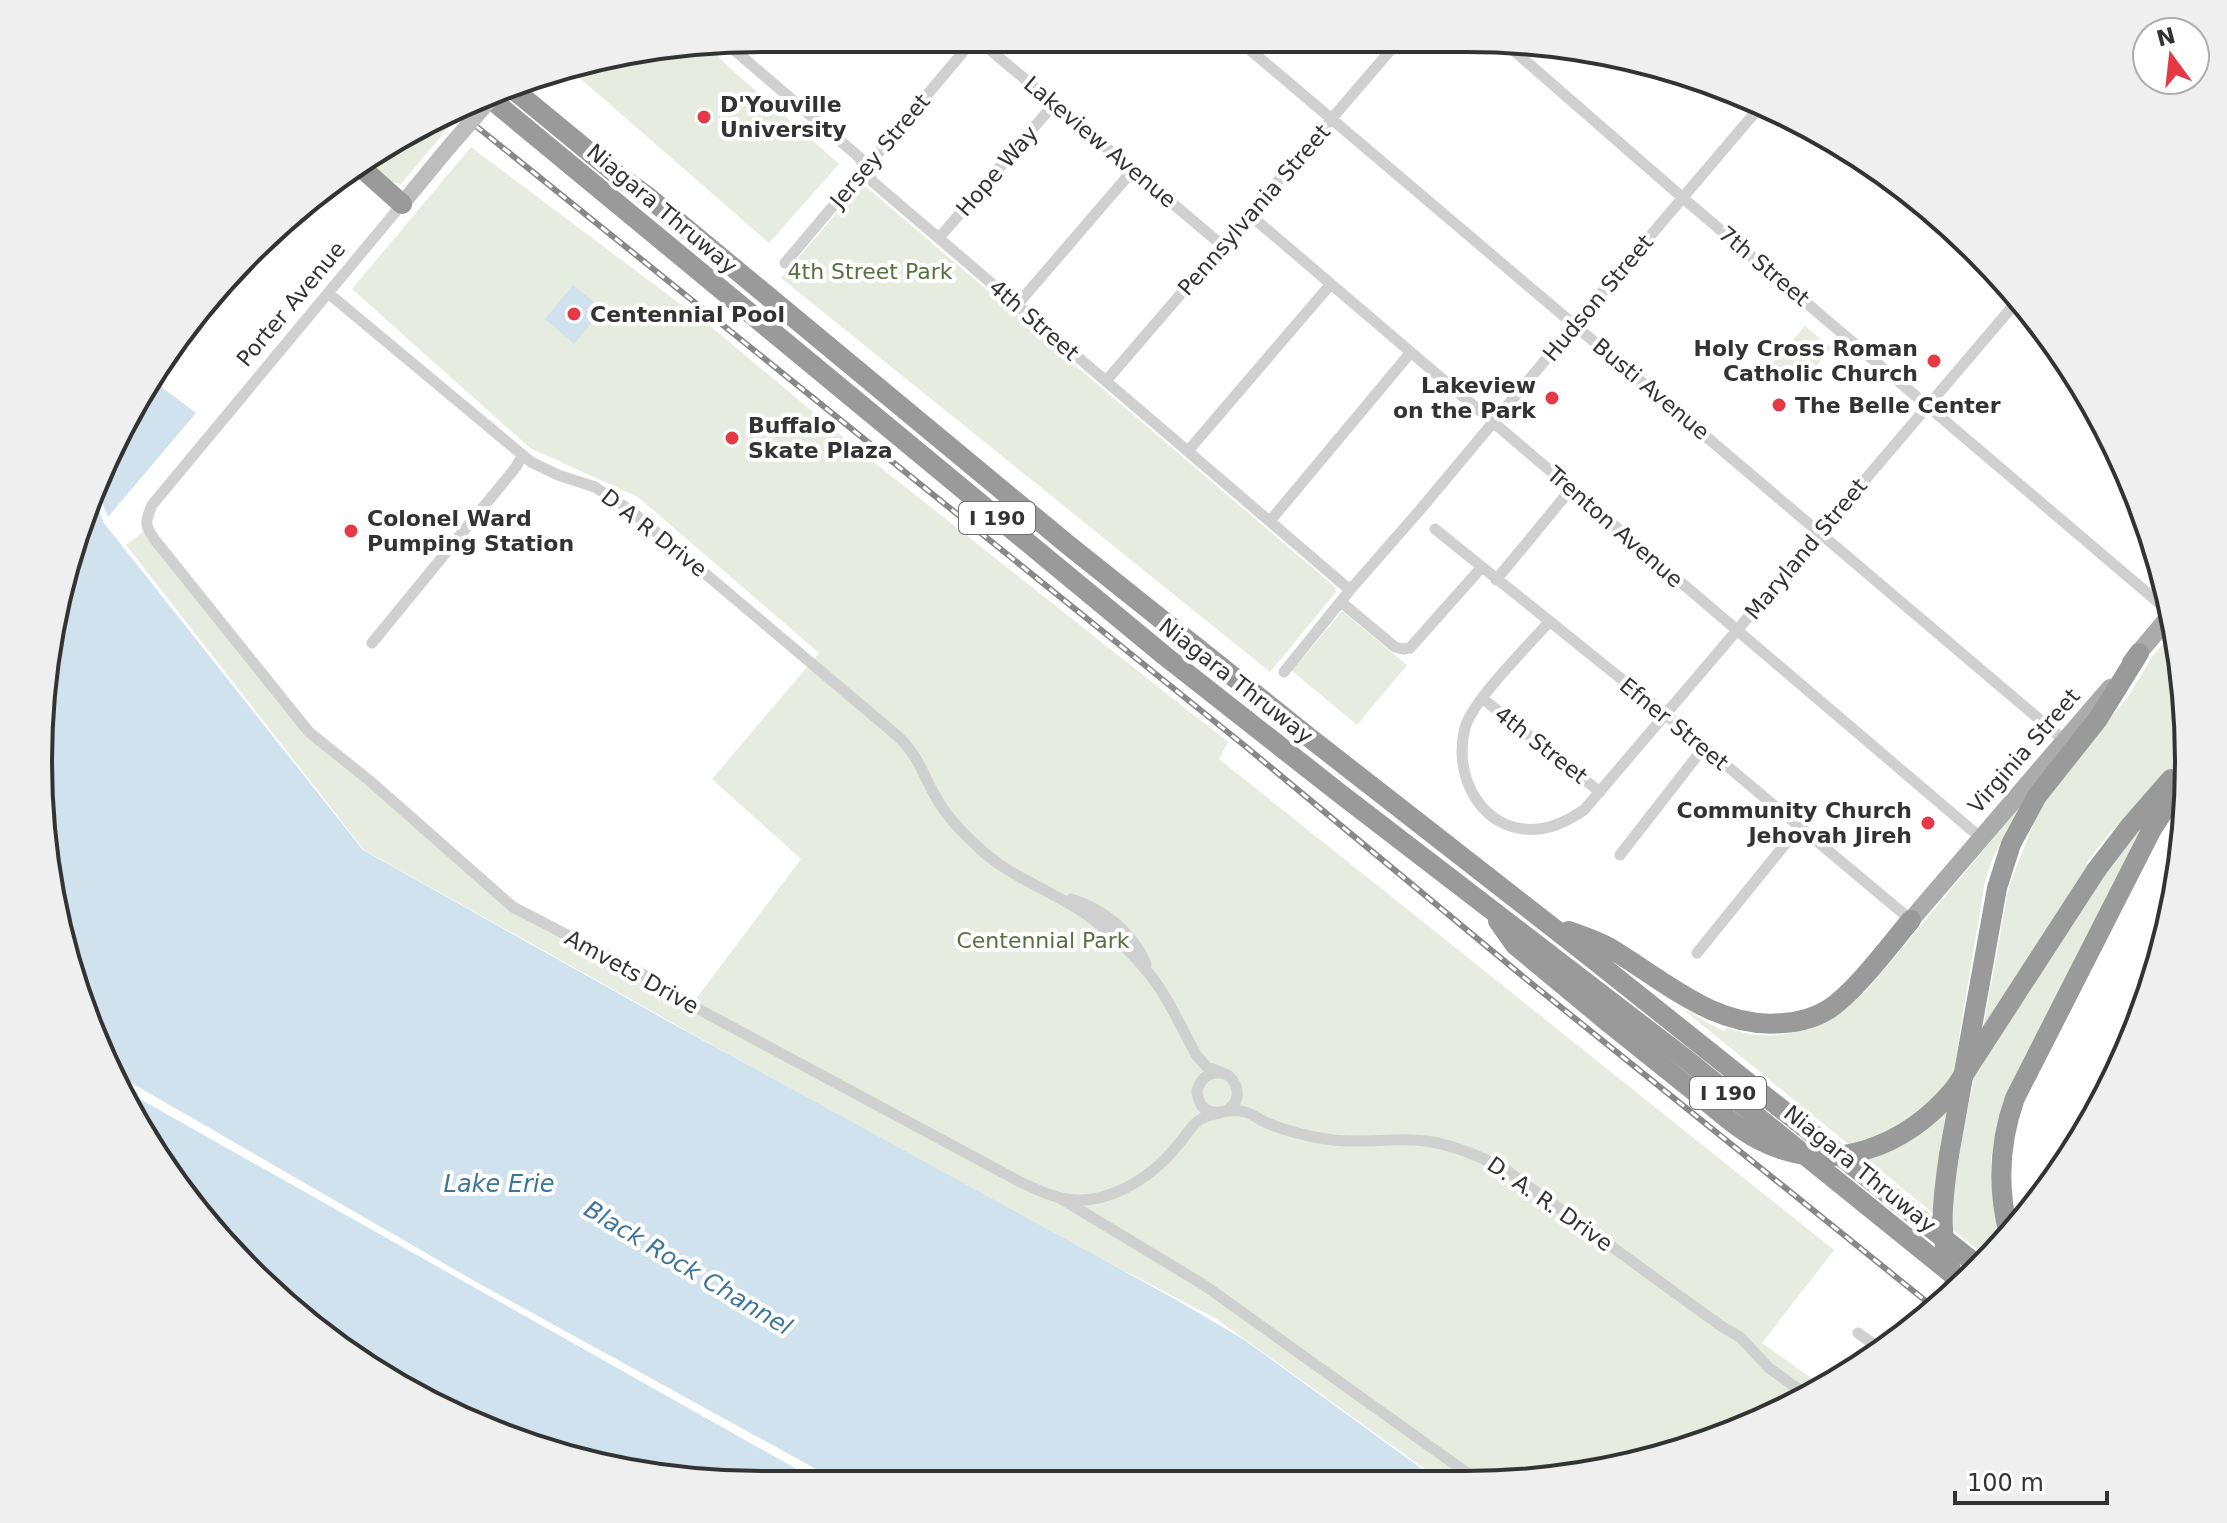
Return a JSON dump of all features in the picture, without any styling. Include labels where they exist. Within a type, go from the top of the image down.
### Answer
[{"type":"highway","points":[[532,90],[624,166],[647,196]]},
{"type":"highway","name":"Niagara Thruway","points":[[520,95],[647,196],[1079,554],[1970,1259]]},
{"type":"highway","name":"Niagara Thruway","points":[[496,104],[1153,646],[1687,1060],[1954,1275]]},
{"type":"highway","points":[[367,172],[402,204]]},
{"type":"highway","points":[[1953,1276],[1941,1229],[1943,1197],[1997,888],[2011,844],[2037,796],[2092,728],[2139,653]]},
{"type":"highway","points":[[1489,907],[1515,945],[1756,1139],[1782,1149],[1823,1155],[1848,1154],[1878,1146],[1916,1127],[1955,1088],[2097,869],[2130,826],[2174,777]]},
{"type":"highway","points":[[2006,1220],[2000,1162],[2015,1098],[2152,829],[2174,795]]},
{"type":"highway","points":[[1547,923],[1605,945],[1702,1006],[1742,1022],[1775,1024],[1805,1020],[1831,1008],[1847,994],[1911,920]]},
{"type":"main road","name":"Virginia Street","points":[[1911,920],[2161,626]]},
{"type":"street","name":"Jersey Street","points":[[785,263],[963,52]]},
{"type":"street","name":"Lakeview Avenue","points":[[992,52],[1223,246]]},
{"type":"street","name":"Busti Avenue","points":[[1253,52],[2065,741]]},
{"type":"street","name":"Pennsylvania Street","points":[[1106,381],[1389,52]]},
{"type":"street","name":"4th Street","points":[[738,53],[859,157],[873,182],[1350,590]]},
{"type":"street","name":"7th Street","points":[[1518,55],[2156,599]]},
{"type":"street","name":"Hope Way","points":[[939,238],[1054,104]]},
{"type":"street","name":"Porter Avenue","points":[[155,540],[146,524],[152,505],[483,109]]},
{"type":"street","name":"Hudson Street","points":[[1284,672],[1754,114]]},
{"type":"street","points":[[1017,305],[1133,170]]},
{"type":"street","name":"Trenton Avenue","points":[[1250,215],[1981,838]]},
{"type":"street","points":[[1188,451],[1330,285]]},
{"type":"street","name":"D A R Drive","points":[[328,293],[522,456],[541,468],[595,487],[612,497],[908,745],[940,804],[968,837],[1014,875],[1089,916],[1151,976],[1197,1056]]},
{"type":"street","name":"Maryland Street","points":[[1549,622],[1470,714],[1462,745],[1466,779],[1472,794],[1482,808],[1508,825],[1521,829],[1538,829],[1565,822],[1584,810],[2011,309]]},
{"type":"street","points":[[1270,521],[1411,352]]},
{"type":"street","points":[[372,643],[522,456]]},
{"type":"street","points":[[1496,580],[1571,489]]},
{"type":"street","name":"Efner Street","points":[[1435,529],[1665,714],[1911,920]]},
{"type":"street","name":"Amvets Drive","points":[[155,540],[309,732],[370,781],[513,907],[648,977],[705,1012],[1022,1183],[1059,1198],[1087,1199],[1130,1187],[1149,1175],[1196,1122]]},
{"type":"street","points":[[1341,602],[1395,647],[1410,648],[1481,568]]},
{"type":"street","name":"4th Street","points":[[1482,698],[1597,795]]},
{"type":"street","points":[[1620,855],[1704,747]]},
{"type":"street","points":[[1697,953],[1799,827]]},
{"type":"street","points":[[1197,1056],[1207,1067],[1231,1077],[1243,1105],[1250,1113]]},
{"type":"street","points":[[1196,1122],[1197,1056]]},
{"type":"street","points":[[1221,1113],[1203,1107],[1197,1093],[1199,1084],[1207,1075],[1225,1074]]},
{"type":"street","points":[[1196,1122],[1234,1105],[1237,1087]]},
{"type":"street","name":"D. A. R. Drive","points":[[1221,1113],[1243,1111],[1284,1130],[1311,1136],[1358,1141],[1403,1139],[1430,1142],[1481,1156],[1506,1170],[1740,1337],[1769,1368],[1797,1388]]},
{"type":"street","points":[[1059,1198],[1204,1285],[1464,1471]]},
{"type":"street","points":[[1858,1333],[1871,1343]]},
{"type":"green space","name":"D'Youville University","points":[[715,54],[839,164],[769,243],[578,76],[669,58]]},
{"type":"green space","points":[[452,123],[401,184],[392,182],[375,167]]},
{"type":"green space","name":"Centennial Park","points":[[471,147],[715,330],[856,448],[1228,742],[1219,759],[1834,1250],[1762,1343],[1813,1380],[1737,1417],[1649,1447],[1558,1465],[1428,1471],[1215,1318],[1007,1210],[364,850],[126,545],[147,529],[309,732],[513,907],[692,1004],[801,859],[712,779],[819,653],[638,497],[530,448],[352,289]]},
{"type":"green space","name":"4th Street Park","points":[[865,186],[1335,587],[1336,592],[1270,672],[781,278],[858,188]]},
{"type":"green space","points":[[1805,326],[1831,348],[1816,366],[1790,343]]},
{"type":"green space","points":[[1787,345],[1815,367],[1799,386],[1772,363]]},
{"type":"green space","points":[[1342,611],[1407,665],[1357,725],[1292,671]]},
{"type":"green space","points":[[2164,643],[2173,715],[2175,766],[2108,835],[2086,863],[2103,872],[2157,808],[2004,1109],[1991,1157],[2000,1227],[1979,1251],[1679,1006],[1724,1032],[1727,1028],[1766,1035],[1802,1030],[1835,1015],[1867,990],[2032,792],[2007,830],[1985,881],[1945,1122],[1942,1156],[1957,1160],[2009,886],[2037,815],[2053,787],[2128,697]]},
{"type":"water","name":"Centennial Pool","points":[[573,285],[603,309],[574,344],[545,319]]},
{"type":"water","points":[[160,386],[196,413],[108,517],[102,501],[106,490],[125,448]]},
{"type":"water","name":"Lake Erie","points":[[99,510],[104,523],[363,850],[1243,1339],[1425,1471],[762,1471],[669,1465],[578,1447],[490,1417],[407,1376],[367,1351],[294,1295],[228,1229],[199,1193],[147,1116],[106,1033],[90,990],[76,945],[58,854],[52,762],[58,669],[66,623],[76,578]]},
{"type":"pier","points":[[128,1081],[478,1283],[820,1471],[800,1471],[137,1097]]},
{"type":"railway","points":[[465,117],[1245,746],[1526,979],[1926,1301]]},
{"type":"place","name":"D'Youville University","points":[[704,117]]},
{"type":"place","name":"Centennial Pool","points":[[574,314]]},
{"type":"place","name":"Holy Cross Roman Catholic Church","points":[[1934,361]]},
{"type":"place","name":"Lakeview on the Park","points":[[1552,398]]},
{"type":"place","name":"The Belle Center","points":[[1779,405]]},
{"type":"place","name":"Buffalo Skate Plaza","points":[[732,438]]},
{"type":"place","name":"Colonel Ward Pumping Station","points":[[351,531]]},
{"type":"place","name":"Community Church Jehovah Jireh","points":[[1928,823]]},
{"type":"water label","name":"Black Rock Channel","points":[[688,1268]]}]
